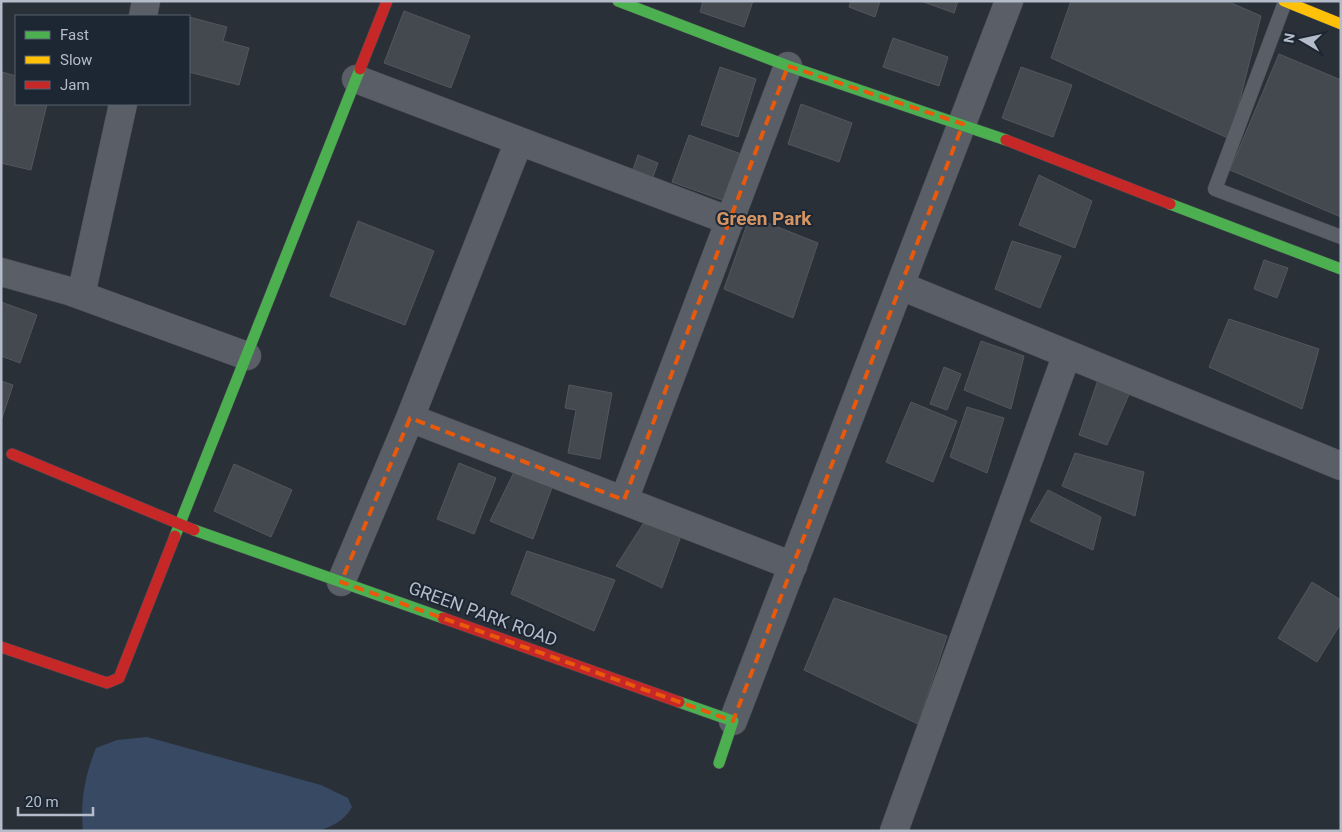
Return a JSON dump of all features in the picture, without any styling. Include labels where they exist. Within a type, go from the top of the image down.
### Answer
[{"type":"street","points":[[143,15],[146,1]]},
{"type":"street","points":[[1,647],[100,680],[114,681],[119,678],[387,1]]},
{"type":"street","points":[[618,1],[788,66],[964,124],[1341,269]]},
{"type":"street","points":[[719,763],[733,721],[964,124],[1009,1]]},
{"type":"street","points":[[1285,2],[1341,24]]},
{"type":"street","points":[[624,500],[788,66]]},
{"type":"street","points":[[356,79],[730,221]]},
{"type":"street","points":[[75,293],[123,105]]},
{"type":"street","points":[[341,582],[410,418],[519,141]]},
{"type":"street","points":[[1,272],[75,293],[247,356]]},
{"type":"street","points":[[901,286],[1341,466]]},
{"type":"street","points":[[894,831],[1068,354]]},
{"type":"street","points":[[410,418],[793,566]]},
{"type":"street","name":"GREEN PARK ROAD","points":[[12,454],[180,525],[733,721]]},
{"type":"lane","points":[[1285,2],[1215,189],[1341,237]]},
{"type":"highlighted area","points":[[788,66],[963,124],[733,721],[341,582],[410,418],[624,500]]},
{"type":"water","points":[[147,737],[321,785],[348,798],[352,807],[337,823],[317,831],[83,831],[82,809],[84,788],[96,748],[117,740]]},
{"type":"building","points":[[703,1],[753,1],[744,27],[700,12]]},
{"type":"building","points":[[851,1],[880,1],[875,17],[849,7]]},
{"type":"building","points":[[921,1],[958,1],[954,13]]},
{"type":"building","points":[[1071,1],[1227,1],[1261,16],[1230,139],[1051,58]]},
{"type":"building","points":[[404,11],[470,36],[451,88],[384,63]]},
{"type":"building","points":[[190,17],[227,27],[223,41],[249,48],[239,85],[190,72]]},
{"type":"building","points":[[893,38],[948,57],[939,86],[883,67]]},
{"type":"building","points":[[1279,54],[1341,80],[1341,217],[1230,170]]},
{"type":"building","points":[[720,67],[756,79],[738,137],[701,125]]},
{"type":"building","points":[[1021,67],[1072,85],[1053,137],[1002,118]]},
{"type":"building","points":[[2,72],[15,76],[15,105],[47,105],[31,170],[1,163]]},
{"type":"building","points":[[801,104],[852,123],[839,162],[788,144]]},
{"type":"building","points":[[689,135],[741,154],[725,201],[672,182]]},
{"type":"building","points":[[638,155],[658,163],[650,185],[630,178]]},
{"type":"building","points":[[1039,175],[1092,201],[1075,248],[1019,225]]},
{"type":"building","points":[[750,216],[818,243],[793,318],[724,289]]},
{"type":"building","points":[[358,221],[434,251],[405,325],[330,296]]},
{"type":"building","points":[[1012,241],[1061,256],[1040,308],[995,289]]},
{"type":"building","points":[[1264,260],[1288,268],[1277,298],[1254,289]]},
{"type":"building","points":[[1,302],[37,315],[20,363],[1,356]]},
{"type":"building","points":[[1229,319],[1319,349],[1302,409],[1209,367]]},
{"type":"building","points":[[981,341],[1024,356],[1011,409],[964,390]]},
{"type":"building","points":[[944,367],[961,374],[947,410],[930,404]]},
{"type":"building","points":[[1099,377],[1130,392],[1107,445],[1079,435]]},
{"type":"building","points":[[1,381],[13,385],[1,421]]},
{"type":"building","points":[[569,385],[612,393],[600,459],[568,453],[576,410],[565,408]]},
{"type":"building","points":[[911,402],[957,421],[933,482],[886,462]]},
{"type":"building","points":[[967,407],[1004,418],[987,473],[950,457]]},
{"type":"building","points":[[1075,453],[1144,472],[1135,516],[1062,486]]},
{"type":"building","points":[[459,463],[496,478],[474,534],[437,519]]},
{"type":"building","points":[[234,464],[292,490],[271,537],[214,511]]},
{"type":"building","points":[[516,468],[553,485],[533,539],[490,521]]},
{"type":"building","points":[[1048,490],[1101,517],[1093,550],[1030,521]]},
{"type":"building","points":[[643,524],[682,533],[662,588],[616,566]]},
{"type":"building","points":[[527,551],[615,580],[594,631],[511,594]]},
{"type":"building","points":[[1312,582],[1341,600],[1341,623],[1317,662],[1278,638]]},
{"type":"building","points":[[834,598],[947,636],[918,724],[804,670]]},
{"type":"traffic: fast","points":[[618,1],[788,66],[1006,140]]},
{"type":"traffic: fast","points":[[175,536],[360,69]]},
{"type":"traffic: fast","points":[[1170,204],[1341,269]]},
{"type":"traffic: fast","points":[[194,530],[443,618]]},
{"type":"traffic: fast","points":[[679,702],[733,721],[719,763]]},
{"type":"traffic: slow","points":[[1284,1],[1341,24]]},
{"type":"traffic: jam","points":[[360,69],[387,1]]},
{"type":"traffic: jam","points":[[1006,140],[1170,204]]},
{"type":"traffic: jam","points":[[12,454],[194,530]]},
{"type":"traffic: jam","points":[[1,647],[107,683],[119,678],[175,536]]},
{"type":"traffic: jam","points":[[443,618],[679,702]]},
{"type":"district","name":"Green Park","points":[[764,218]]}]
